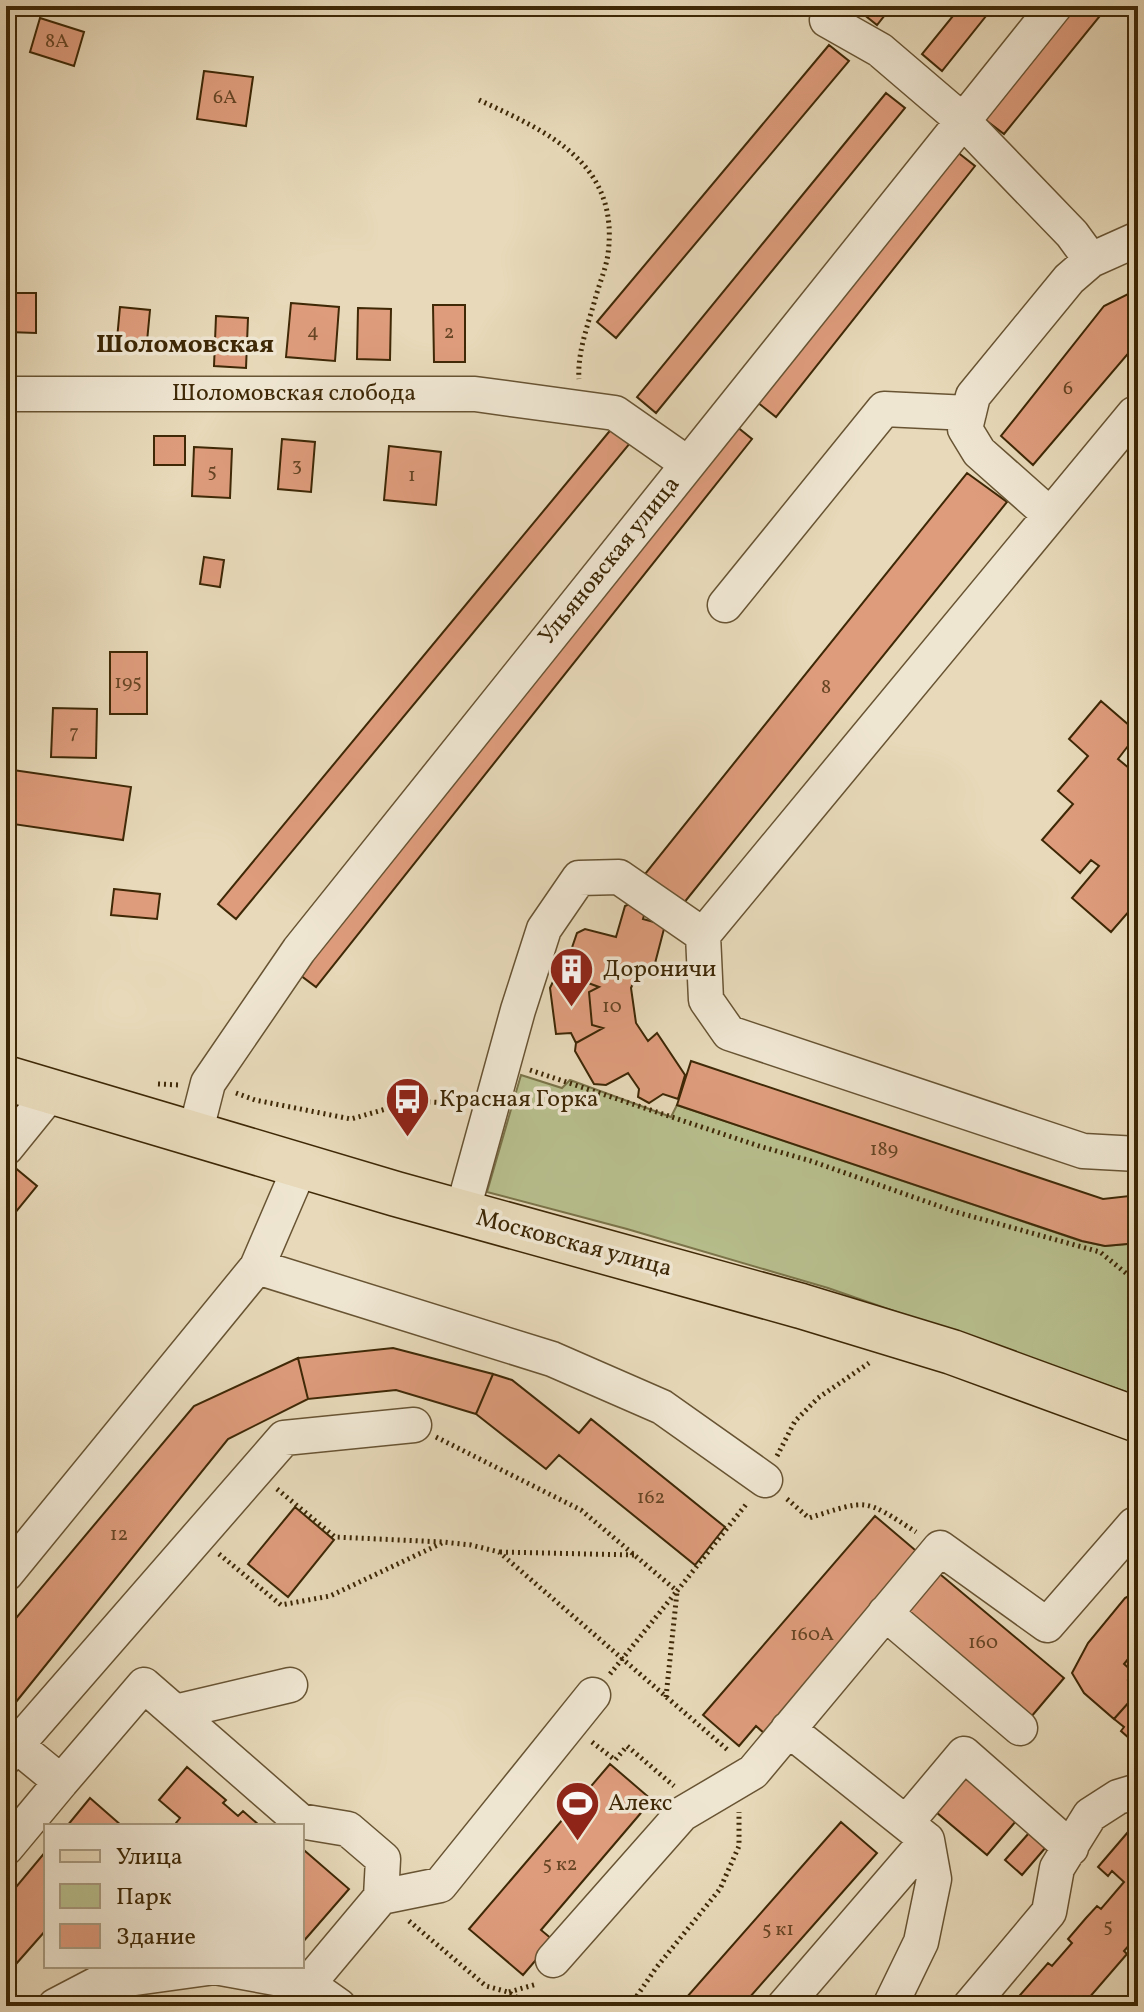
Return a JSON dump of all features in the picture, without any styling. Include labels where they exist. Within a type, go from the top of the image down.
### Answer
[{"type":"main road","name":"Московская улица","points":[[6,1078],[300,1167],[801,1306],[952,1352],[1138,1420]]},
{"type":"street","name":"Ульяновская улица","points":[[195,1134],[208,1083],[299,950],[1055,6]]},
{"type":"street","points":[[827,20],[880,50],[963,121],[1072,234],[1091,260]]},
{"type":"street","points":[[1050,515],[979,452],[965,429],[973,396],[1069,279],[1091,260],[1138,239]]},
{"type":"street","name":"Шоломовская слобода","points":[[6,394],[475,394],[615,413],[688,464]]},
{"type":"street","points":[[725,605],[884,409],[969,413]]},
{"type":"street","points":[[1134,414],[703,935],[706,1000],[729,1033],[1083,1151],[1138,1154]]},
{"type":"street","points":[[462,1213],[503,1061],[544,929],[579,878],[619,877],[703,935]]},
{"type":"street","points":[[6,1148],[53,1090]]},
{"type":"street","points":[[6,1574],[257,1267],[300,1167]]},
{"type":"street","points":[[257,1267],[552,1359],[662,1407],[765,1480]]},
{"type":"street","points":[[61,1782],[9,1746],[284,1438],[414,1425]]},
{"type":"street","points":[[553,1960],[682,1814],[753,1772],[940,1548],[1047,1625],[1134,1525],[1138,1525]]},
{"type":"street","points":[[885,1613],[1020,1728]]},
{"type":"street","points":[[6,1848],[144,1685],[300,1821],[348,1829],[383,1859],[381,1897],[308,1984]]},
{"type":"street","points":[[175,1712],[290,1685]]},
{"type":"street","points":[[381,1897],[440,1885],[593,1695]]},
{"type":"street","points":[[788,1729],[916,1832],[934,1879],[921,1942],[890,2006]]},
{"type":"street","points":[[784,2006],[916,1832],[964,1754],[1071,1848]]},
{"type":"street","points":[[970,2006],[1049,1912],[1057,1868],[1090,1815],[1118,1797],[1138,1791]]},
{"type":"street","points":[[55,2006],[99,1983],[208,1968]]},
{"type":"street","points":[[220,1968],[308,1984],[339,2006]]},
{"type":"path","points":[[479,100],[556,139],[587,165],[604,200],[608,212],[608,254],[580,362],[582,408]]},
{"type":"path","points":[[503,1061],[811,1161],[956,1212],[1100,1252],[1138,1283]]},
{"type":"path","points":[[150,1082],[164,1086],[208,1083],[255,1100],[351,1119],[414,1101],[467,1104]]},
{"type":"path","points":[[593,1695],[765,1480],[795,1421],[818,1398],[875,1359]]},
{"type":"path","points":[[414,1425],[581,1510],[677,1591]]},
{"type":"path","points":[[255,1471],[335,1537],[443,1542],[499,1552],[635,1555]]},
{"type":"path","points":[[809,1518],[858,1503],[876,1506],[940,1548]]},
{"type":"path","points":[[198,1536],[281,1605],[330,1596],[443,1542]]},
{"type":"path","points":[[499,1552],[753,1772],[738,1802],[739,1846],[720,1889],[656,1968],[630,2006]]},
{"type":"path","points":[[666,1697],[677,1591]]},
{"type":"path","points":[[570,1723],[615,1760],[627,1746],[672,1784]]},
{"type":"path","points":[[381,1897],[486,1986],[508,1992],[531,2006]]},
{"type":"green space","points":[[521,1075],[562,1088],[570,1080],[671,1117],[677,1105],[1081,1241],[1105,1246],[1138,1243],[1138,1396],[828,1288],[487,1192]]},
{"type":"building","points":[[859,6],[892,6],[877,25],[857,9]]},
{"type":"building","points":[[961,6],[994,6],[942,71],[922,54]]},
{"type":"building","points":[[1073,6],[1108,6],[1004,134],[983,118]]},
{"type":"building","points":[[40,18],[84,32],[74,66],[30,52]]},
{"type":"building","points":[[829,45],[849,61],[616,338],[597,322]]},
{"type":"building","points":[[204,71],[253,77],[246,126],[197,119]]},
{"type":"building","points":[[886,93],[905,108],[656,413],[637,397]]},
{"type":"building","points":[[956,151],[975,166],[776,417],[757,402]]},
{"type":"building","points":[[1138,289],[1138,342],[1033,465],[1001,436],[1104,306]]},
{"type":"building","points":[[8,293],[36,293],[36,333],[8,332]]},
{"type":"building","points":[[291,303],[339,307],[335,361],[286,357]]},
{"type":"building","points":[[433,305],[465,305],[465,362],[434,362]]},
{"type":"building","points":[[120,307],[150,310],[146,352],[116,350]]},
{"type":"building","points":[[358,308],[391,309],[390,360],[357,359]]},
{"type":"building","points":[[216,316],[248,318],[246,368],[214,366]]},
{"type":"building","points":[[736,426],[752,439],[316,987],[300,975]]},
{"type":"building","points":[[613,427],[631,442],[236,919],[218,904]]},
{"type":"building","points":[[154,436],[185,436],[185,465],[154,465]]},
{"type":"building","points":[[282,439],[315,442],[311,492],[278,489]]},
{"type":"building","points":[[389,446],[441,452],[436,505],[384,500]]},
{"type":"building","points":[[194,447],[232,449],[230,498],[192,496]]},
{"type":"building","points":[[967,473],[1007,502],[683,904],[645,874]]},
{"type":"building","points":[[204,557],[224,560],[220,587],[200,584]]},
{"type":"building","points":[[110,652],[147,652],[147,714],[110,714]]},
{"type":"building","points":[[1101,701],[1138,733],[1118,759],[1136,774],[1138,772],[1138,901],[1111,932],[1072,898],[1099,866],[1091,860],[1080,873],[1042,840],[1073,804],[1058,791],[1088,756],[1069,739]]},
{"type":"building","points":[[53,708],[97,709],[96,758],[51,757]]},
{"type":"building","points":[[6,769],[131,787],[123,840],[6,823]]},
{"type":"building","points":[[114,889],[160,894],[157,919],[111,915]]},
{"type":"building","points":[[636,901],[645,912],[643,919],[665,925],[653,971],[640,967],[631,988],[636,1023],[648,1041],[657,1033],[685,1075],[678,1099],[663,1094],[649,1103],[638,1097],[639,1089],[628,1073],[606,1085],[594,1084],[575,1051],[576,1043],[603,1028],[592,1025],[589,992],[599,987],[569,976],[565,968],[577,933],[585,929],[616,937],[625,906]]},
{"type":"building","name":"Дороничи","points":[[565,968],[569,976],[599,987],[589,992],[592,1025],[603,1028],[576,1043],[571,1033],[556,1034],[550,988],[559,969]]},
{"type":"building","points":[[691,1061],[1103,1199],[1138,1195],[1138,1243],[1105,1246],[1082,1241],[677,1105]]},
{"type":"building","points":[[13,1166],[37,1186],[6,1224],[6,1175]]},
{"type":"building","points":[[393,1348],[493,1374],[476,1414],[396,1390],[308,1399],[298,1358]]},
{"type":"building","points":[[298,1358],[308,1399],[228,1439],[16,1702],[6,1694],[6,1630],[194,1406]]},
{"type":"building","points":[[493,1374],[512,1380],[579,1433],[591,1419],[725,1527],[695,1565],[559,1455],[546,1469],[476,1414]]},
{"type":"building","points":[[295,1507],[334,1540],[288,1597],[248,1564]]},
{"type":"building","points":[[875,1516],[921,1555],[766,1735],[756,1726],[739,1746],[703,1715]]},
{"type":"building","points":[[935,1570],[1064,1678],[1031,1717],[903,1608]]},
{"type":"building","points":[[1138,1591],[1138,1647],[1124,1664],[1134,1673],[1128,1680],[1138,1692],[1114,1719],[1084,1693],[1072,1673],[1088,1643],[1125,1598]]},
{"type":"building","points":[[1138,1647],[1138,1689],[1128,1680],[1134,1673],[1124,1664]]},
{"type":"building","points":[[1138,1692],[1138,1746],[1121,1731],[1124,1727],[1114,1719]]},
{"type":"building","points":[[610,1764],[652,1800],[541,1930],[553,1940],[523,1975],[469,1929]]},
{"type":"building","points":[[187,1767],[226,1800],[223,1803],[238,1816],[243,1811],[258,1824],[177,1824],[180,1818],[159,1800]]},
{"type":"building","points":[[965,1777],[1016,1821],[987,1855],[936,1812]]},
{"type":"building","points":[[90,1798],[120,1824],[69,1824]]},
{"type":"building","points":[[841,1822],[877,1853],[742,2006],[679,2006]]},
{"type":"building","points":[[1128,1832],[1138,1840],[1138,1935],[1124,1951],[1127,1954],[1082,2006],[1018,2006],[1014,2002],[1048,1963],[1052,1966],[1072,1943],[1068,1939],[1097,1906],[1101,1909],[1124,1882],[1112,1871],[1108,1876],[1098,1867]]},
{"type":"building","points":[[1029,1833],[1046,1847],[1022,1875],[1005,1860]]},
{"type":"building","points":[[304,1852],[349,1889],[304,1941]]},
{"type":"building","points":[[44,1853],[44,1932],[16,1964],[6,1956],[6,1899]]},
{"type":"place","name":"Дороничи","points":[[572,1009]]},
{"type":"place","name":"Красная Горка","points":[[408,1139]]},
{"type":"place","name":"Алекс","points":[[577,1843]]},
{"type":"district","name":"Шоломовская","points":[[185,345]]}]
